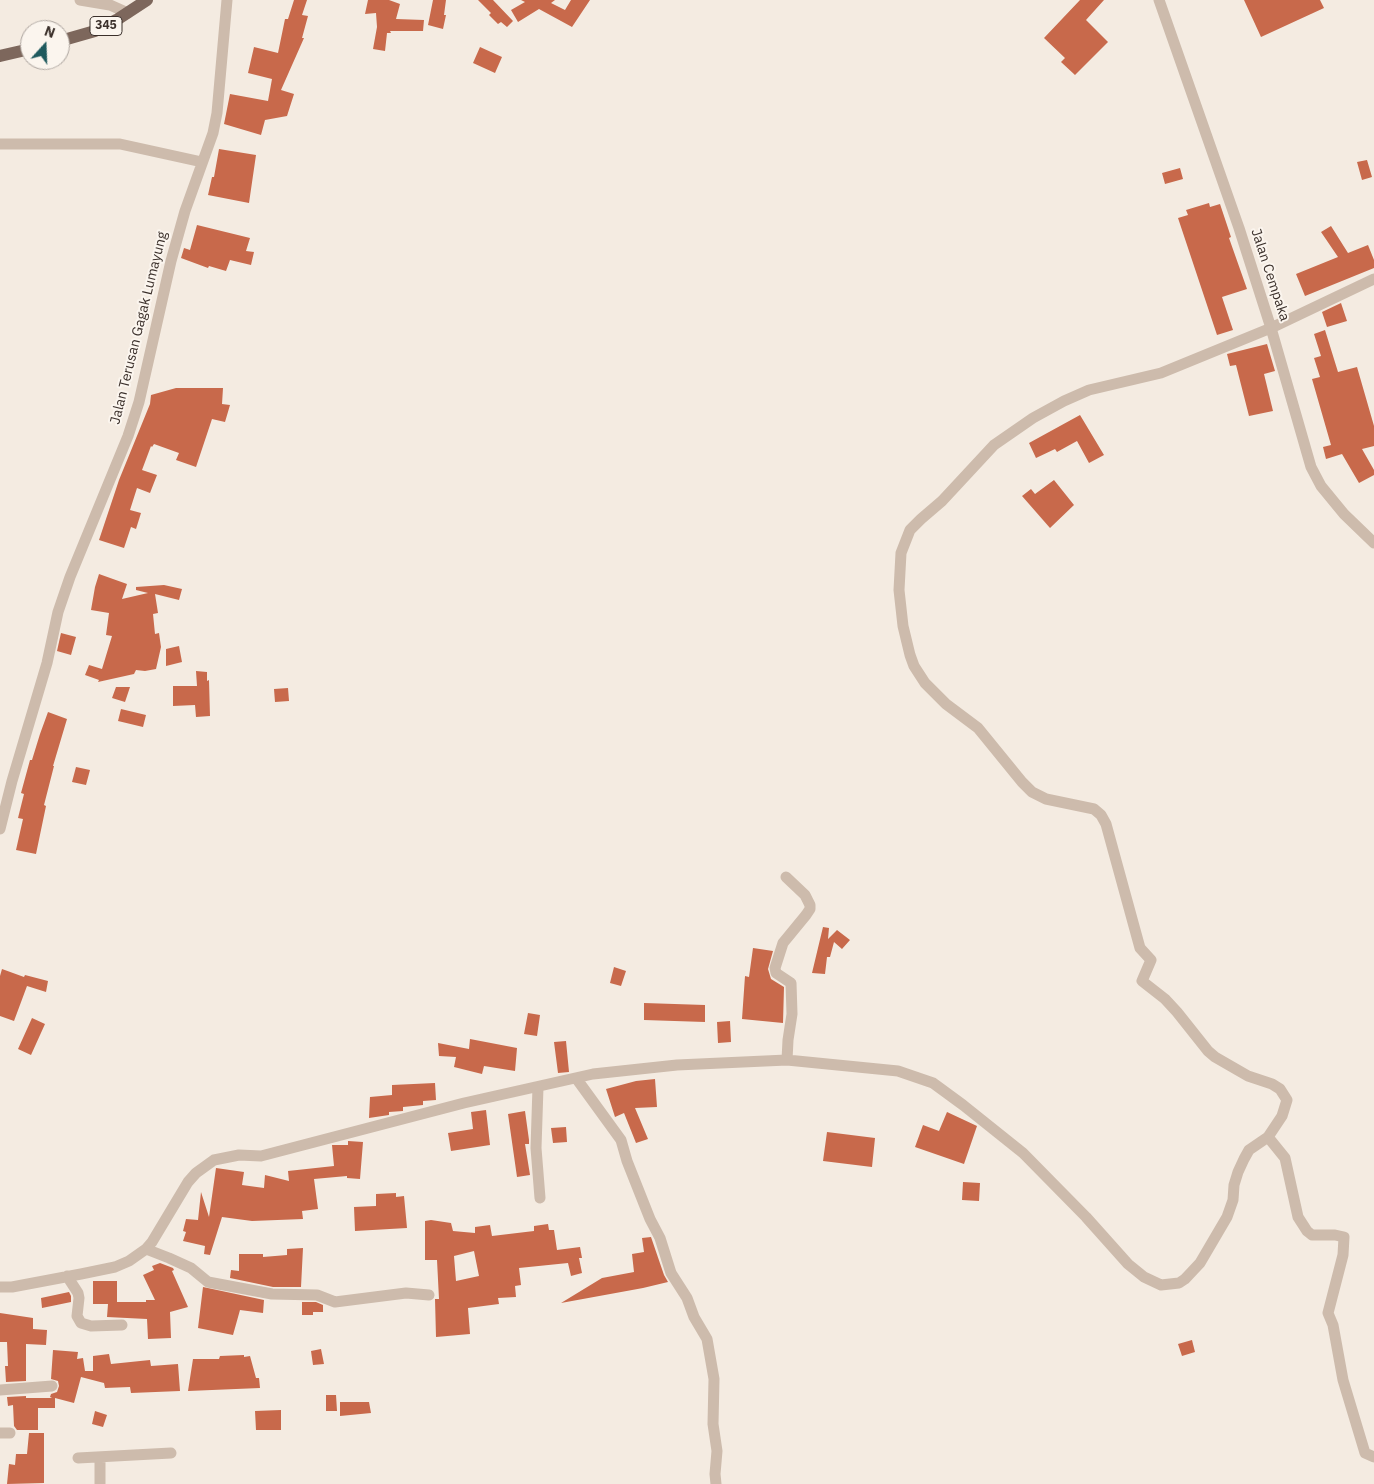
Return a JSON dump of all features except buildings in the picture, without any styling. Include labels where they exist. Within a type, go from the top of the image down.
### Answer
[{"type":"main road","name":"345","points":[[70,38],[95,31],[128,13],[146,0]]},
{"type":"main road","points":[[0,56],[20,51]]},
{"type":"street","points":[[80,0],[110,6],[128,13]]},
{"type":"street","name":"Jalan Terusan Gagak Lumayung","points":[[0,829],[12,781],[47,663],[58,612],[70,577],[128,436],[139,402],[184,210],[213,133],[217,113],[227,0]]},
{"type":"street","name":"Jalan Cempaka","points":[[1160,0],[1239,228],[1272,331],[1311,467],[1322,486],[1344,514],[1374,543]]},
{"type":"street","points":[[0,144],[120,144],[202,162]]},
{"type":"street","points":[[0,1287],[71,1282],[129,1261],[146,1249],[188,1182],[196,1173],[214,1160],[239,1155],[261,1156],[464,1103],[593,1074],[677,1065],[787,1060],[898,1072],[933,1083],[964,1105],[1022,1153],[1086,1217],[1128,1264],[1144,1277],[1162,1286],[1179,1283],[1185,1279],[1200,1263],[1227,1217],[1233,1200],[1234,1185],[1244,1160],[1250,1150],[1268,1137],[1282,1116],[1287,1100],[1280,1089],[1272,1084],[1248,1076],[1215,1057],[1202,1044],[1178,1012],[1143,982],[1142,978],[1151,961],[1140,948],[1106,824],[1101,815],[1094,809],[1046,799],[1032,792],[978,728],[946,704],[925,683],[910,655],[903,626],[899,590],[900,553],[910,530],[942,501],[994,445],[1033,418],[1088,390],[1161,373],[1272,331],[1374,280]]},
{"type":"street","points":[[786,877],[805,895],[810,905],[806,915],[783,943],[775,968],[776,973],[791,983],[792,1009],[787,1060]]},
{"type":"street","points":[[576,1078],[621,1140],[627,1162],[650,1220],[660,1238],[671,1273],[687,1298],[694,1318],[707,1338],[715,1386],[713,1424],[717,1451],[716,1484]]},
{"type":"street","points":[[538,1087],[536,1148],[540,1198]]},
{"type":"street","points":[[1268,1137],[1285,1158],[1298,1216],[1307,1231],[1312,1235],[1336,1235],[1344,1238],[1343,1255],[1328,1313],[1333,1325],[1343,1380],[1364,1453],[1374,1457]]},
{"type":"street","points":[[146,1249],[191,1268],[208,1282],[272,1294],[316,1295],[335,1302],[406,1293],[429,1295]]},
{"type":"street","points":[[71,1282],[79,1298],[77,1316],[81,1322],[92,1326],[122,1325]]},
{"type":"street","points":[[0,1390],[52,1386]]},
{"type":"street","points":[[78,1458],[170,1452]]},
{"type":"street","points":[[100,1457],[100,1484]]}]
